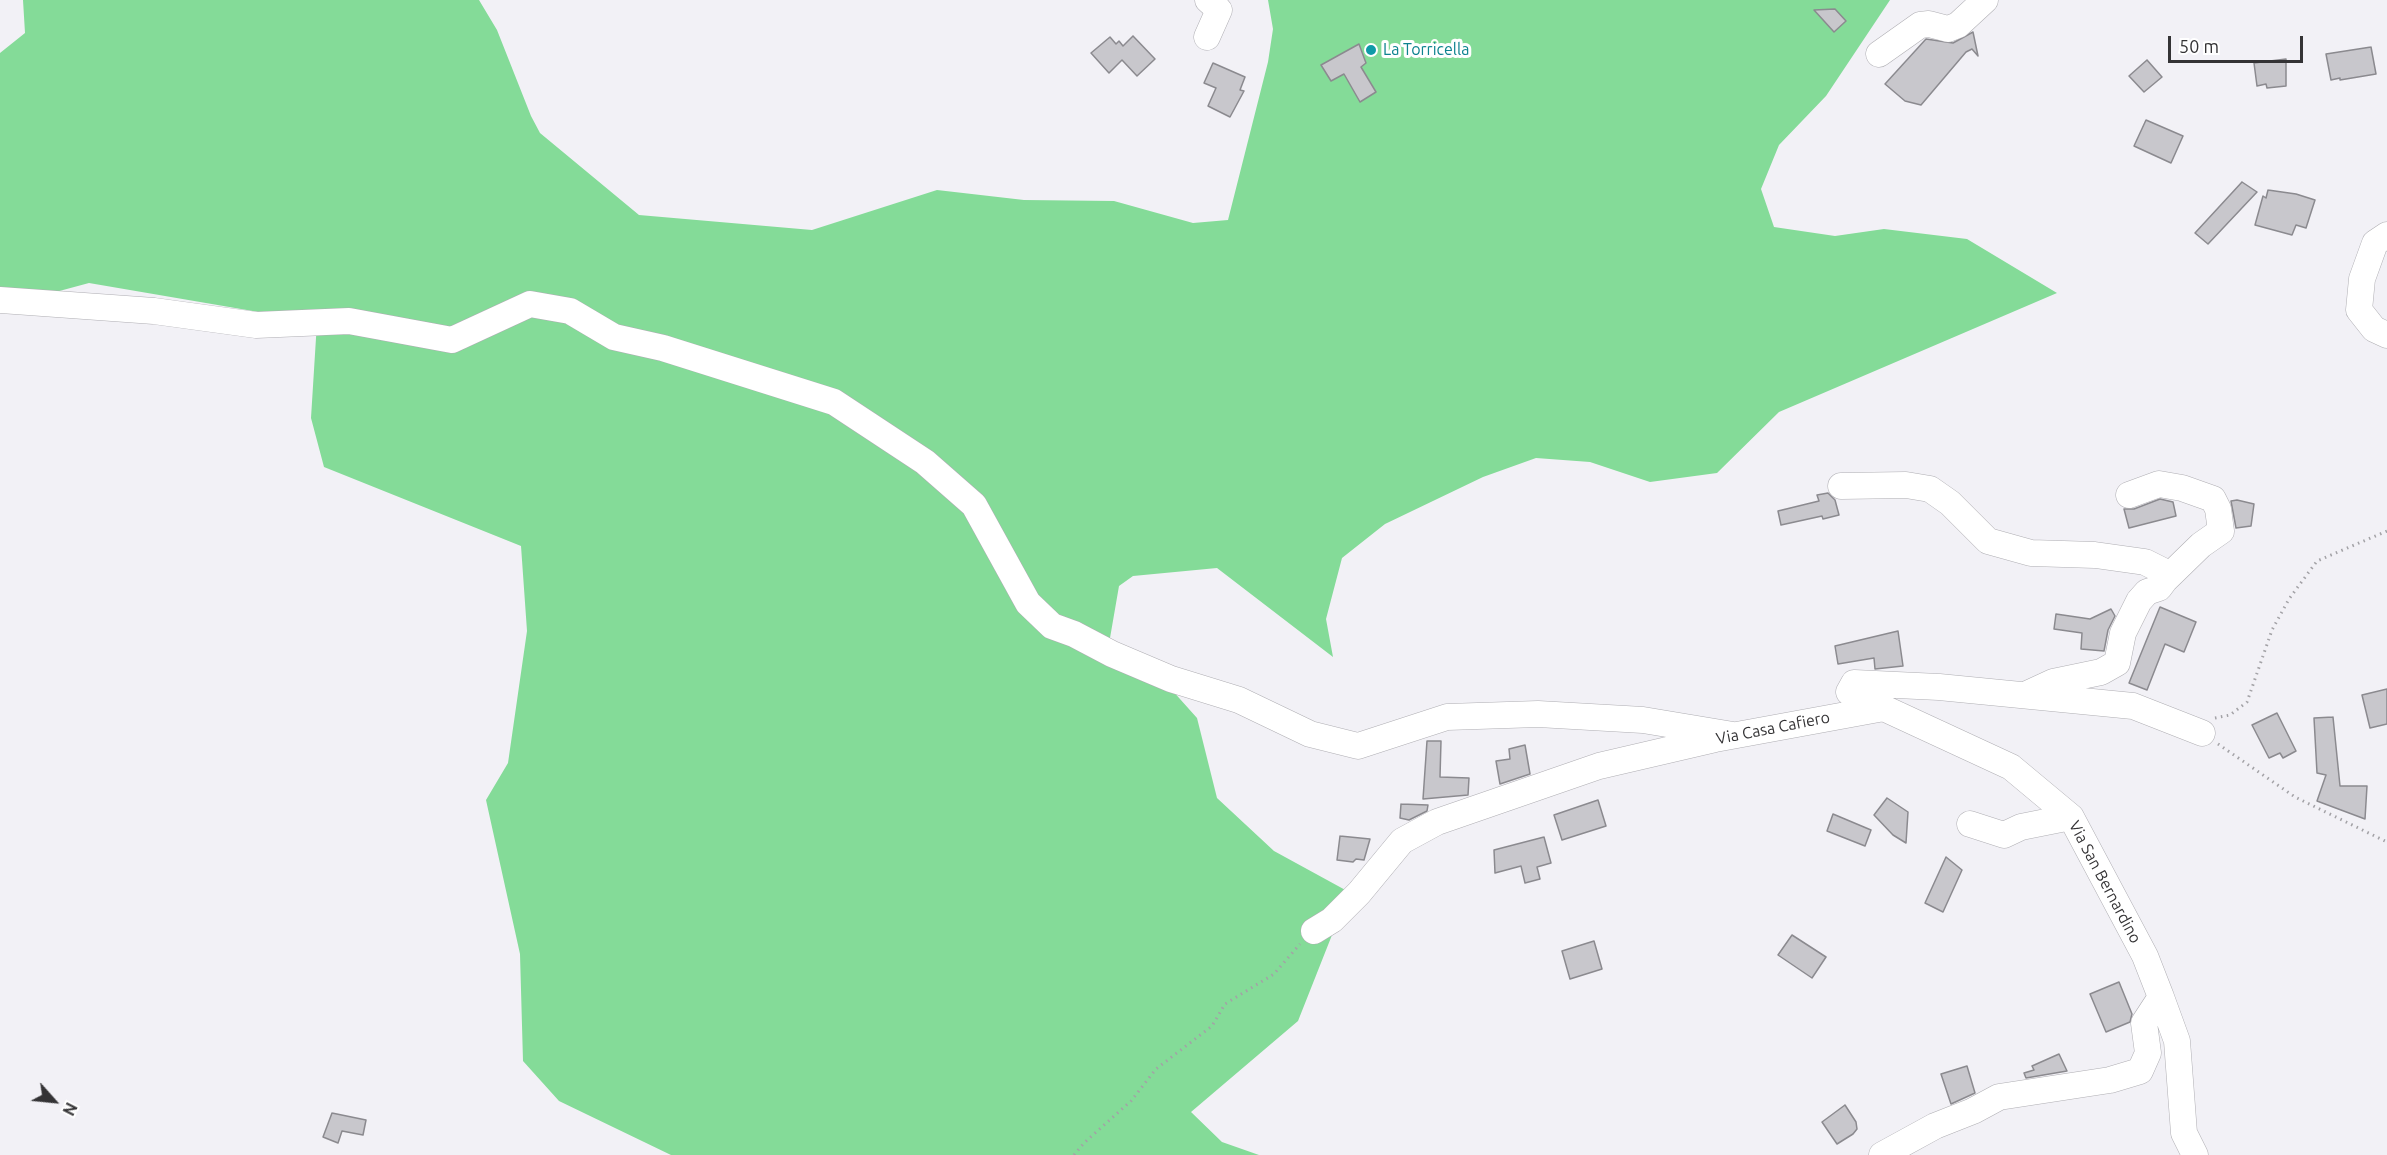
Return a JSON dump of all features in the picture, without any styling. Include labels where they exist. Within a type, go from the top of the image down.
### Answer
[{"type":"street","points":[[1207,37],[1219,10],[1208,0]]},
{"type":"street","points":[[1879,54],[1920,25],[1929,24],[1948,29],[1958,25],[1985,0]]},
{"type":"street","points":[[2387,235],[2375,243],[2362,279],[2360,310],[2374,329],[2387,335]]},
{"type":"street","points":[[0,300],[154,310],[256,325],[349,321],[452,340],[531,304],[570,310],[614,337],[663,348],[834,402],[925,462],[974,505],[1029,603],[1052,626],[1171,679],[1239,700],[1310,734],[1358,746],[1447,717],[1538,714],[1643,720],[1733,735]]},
{"type":"street","points":[[2025,695],[2053,682],[2101,672],[2117,663],[2123,633],[2139,601],[2147,592],[2159,588],[2201,545],[2221,531],[2218,509],[2213,499],[2182,488],[2160,484],[2129,495]]},
{"type":"street","points":[[1841,486],[1906,485],[1930,489],[1950,503],[1988,541],[2031,553],[2095,555],[2145,562],[2161,570],[2165,580]]},
{"type":"street","points":[[1884,708],[1849,692],[1854,683],[1939,687],[2133,706],[2202,733]]},
{"type":"street","name":"Via Casa Cafiero","points":[[1314,931],[1332,920],[1359,893],[1402,841],[1437,822],[1599,766],[1733,735],[1884,708]]},
{"type":"street","name":"Via San Bernardino","points":[[1884,708],[2011,767],[2071,816],[2145,956],[2161,997],[2177,1041],[2184,1133],[2195,1155]]},
{"type":"street","points":[[1970,824],[2004,835],[2021,826],[2071,816]]},
{"type":"street","points":[[1882,1155],[1935,1126],[2000,1097],[2110,1080],[2140,1071],[2148,1053],[2144,1023],[2161,997]]},
{"type":"path","points":[[2387,531],[2317,561],[2289,599],[2272,630],[2247,702],[2230,715],[2201,722],[2202,733],[2295,797],[2387,842]]},
{"type":"path","points":[[1074,1155],[1084,1143],[1131,1101],[1156,1069],[1212,1026],[1225,1004],[1274,974],[1314,931]]},
{"type":"green space","points":[[23,0],[479,0],[497,30],[540,133],[639,215],[812,230],[937,190],[1024,200],[1114,201],[1193,223],[1228,220],[1268,62],[1273,29],[1268,0],[1890,0],[1826,96],[1779,145],[1761,189],[1774,227],[1835,236],[1884,229],[1967,239],[2057,293],[1779,412],[1717,473],[1650,482],[1590,462],[1536,458],[1483,477],[1385,524],[1342,558],[1326,619],[1333,657],[1217,568],[1133,576],[1119,586],[1110,638],[1132,662],[1163,680],[1197,718],[1217,798],[1274,851],[1349,892],[1298,1021],[1191,1112],[1222,1142],[1259,1155],[671,1155],[559,1101],[523,1061],[520,954],[486,800],[508,763],[527,631],[521,546],[324,467],[311,418],[317,322],[89,283],[0,307],[0,53],[25,33]]},
{"type":"building","points":[[1835,9],[1846,21],[1834,32],[1814,10]]},
{"type":"building","points":[[1973,32],[1978,56],[1972,49],[1966,52],[1921,105],[1905,101],[1885,84],[1926,39],[1953,43]]},
{"type":"building","points":[[1133,36],[1155,59],[1137,76],[1122,60],[1109,73],[1091,53],[1110,37],[1116,44],[1119,41],[1123,46]]},
{"type":"building","points":[[1359,44],[1366,63],[1361,67],[1376,92],[1360,102],[1344,74],[1331,81],[1321,65]]},
{"type":"building","points":[[2371,47],[2376,74],[2331,80],[2326,54]]},
{"type":"building","points":[[2286,59],[2286,86],[2267,88],[2266,84],[2257,86],[2254,63]]},
{"type":"building","points":[[2147,60],[2162,77],[2144,92],[2129,76]]},
{"type":"building","points":[[1213,63],[1245,77],[1240,90],[1244,91],[1230,117],[1208,106],[1216,88],[1204,83]]},
{"type":"building","points":[[2146,120],[2183,136],[2171,163],[2134,146]]},
{"type":"building","points":[[2242,182],[2257,192],[2208,244],[2195,233]]},
{"type":"building","points":[[2268,190],[2296,194],[2315,200],[2306,228],[2296,225],[2292,235],[2255,225],[2263,196],[2266,198]]},
{"type":"building","points":[[1828,493],[1835,500],[1839,515],[1823,519],[1822,516],[1781,525],[1778,511],[1819,501],[1817,495]]},
{"type":"building","points":[[2160,499],[2173,502],[2176,516],[2129,528],[2124,509],[2134,509]]},
{"type":"building","points":[[2231,501],[2254,504],[2251,526],[2236,528]]},
{"type":"building","points":[[2160,607],[2196,622],[2184,652],[2165,644],[2147,690],[2129,683]]},
{"type":"building","points":[[2111,609],[2115,616],[2108,630],[2104,651],[2081,649],[2082,633],[2054,629],[2056,614],[2090,619]]},
{"type":"building","points":[[1898,631],[1903,666],[1875,669],[1874,658],[1838,664],[1835,646]]},
{"type":"building","points":[[2387,689],[2387,724],[2370,728],[2362,695]]},
{"type":"building","points":[[2277,713],[2296,751],[2283,758],[2280,753],[2269,758],[2252,725]]},
{"type":"building","points":[[2333,717],[2340,786],[2367,786],[2365,819],[2317,801],[2326,775],[2317,773],[2314,718]]},
{"type":"building","points":[[1427,741],[1441,741],[1440,777],[1469,778],[1468,795],[1423,799]]},
{"type":"building","points":[[1525,745],[1530,774],[1500,784],[1496,761],[1510,759],[1509,749]]},
{"type":"building","points":[[1887,798],[1908,812],[1906,843],[1893,835],[1874,815]]},
{"type":"building","points":[[1598,800],[1606,826],[1562,840],[1554,815]]},
{"type":"building","points":[[1401,804],[1428,805],[1427,811],[1409,820],[1400,818]]},
{"type":"building","points":[[1833,814],[1871,830],[1865,846],[1827,831]]},
{"type":"building","points":[[1340,836],[1370,839],[1364,860],[1356,859],[1353,862],[1337,860]]},
{"type":"building","points":[[1544,837],[1551,863],[1537,867],[1540,879],[1525,883],[1521,866],[1495,873],[1494,850]]},
{"type":"building","points":[[1946,857],[1962,870],[1943,912],[1925,903]]},
{"type":"building","points":[[1792,935],[1826,957],[1812,978],[1778,955]]},
{"type":"building","points":[[1594,941],[1602,969],[1570,979],[1562,951]]},
{"type":"building","points":[[2119,982],[2132,1014],[2130,1022],[2106,1032],[2090,994]]},
{"type":"building","points":[[2059,1054],[2067,1071],[2026,1078],[2024,1073],[2034,1070],[2032,1066]]},
{"type":"building","points":[[1967,1066],[1975,1093],[1951,1104],[1941,1074]]},
{"type":"building","points":[[1845,1105],[1856,1122],[1857,1129],[1837,1144],[1822,1122]]},
{"type":"building","points":[[332,1113],[366,1120],[363,1135],[342,1131],[338,1143],[323,1137]]},
{"type":"place","name":"La Torricella","points":[[1371,50]]}]
